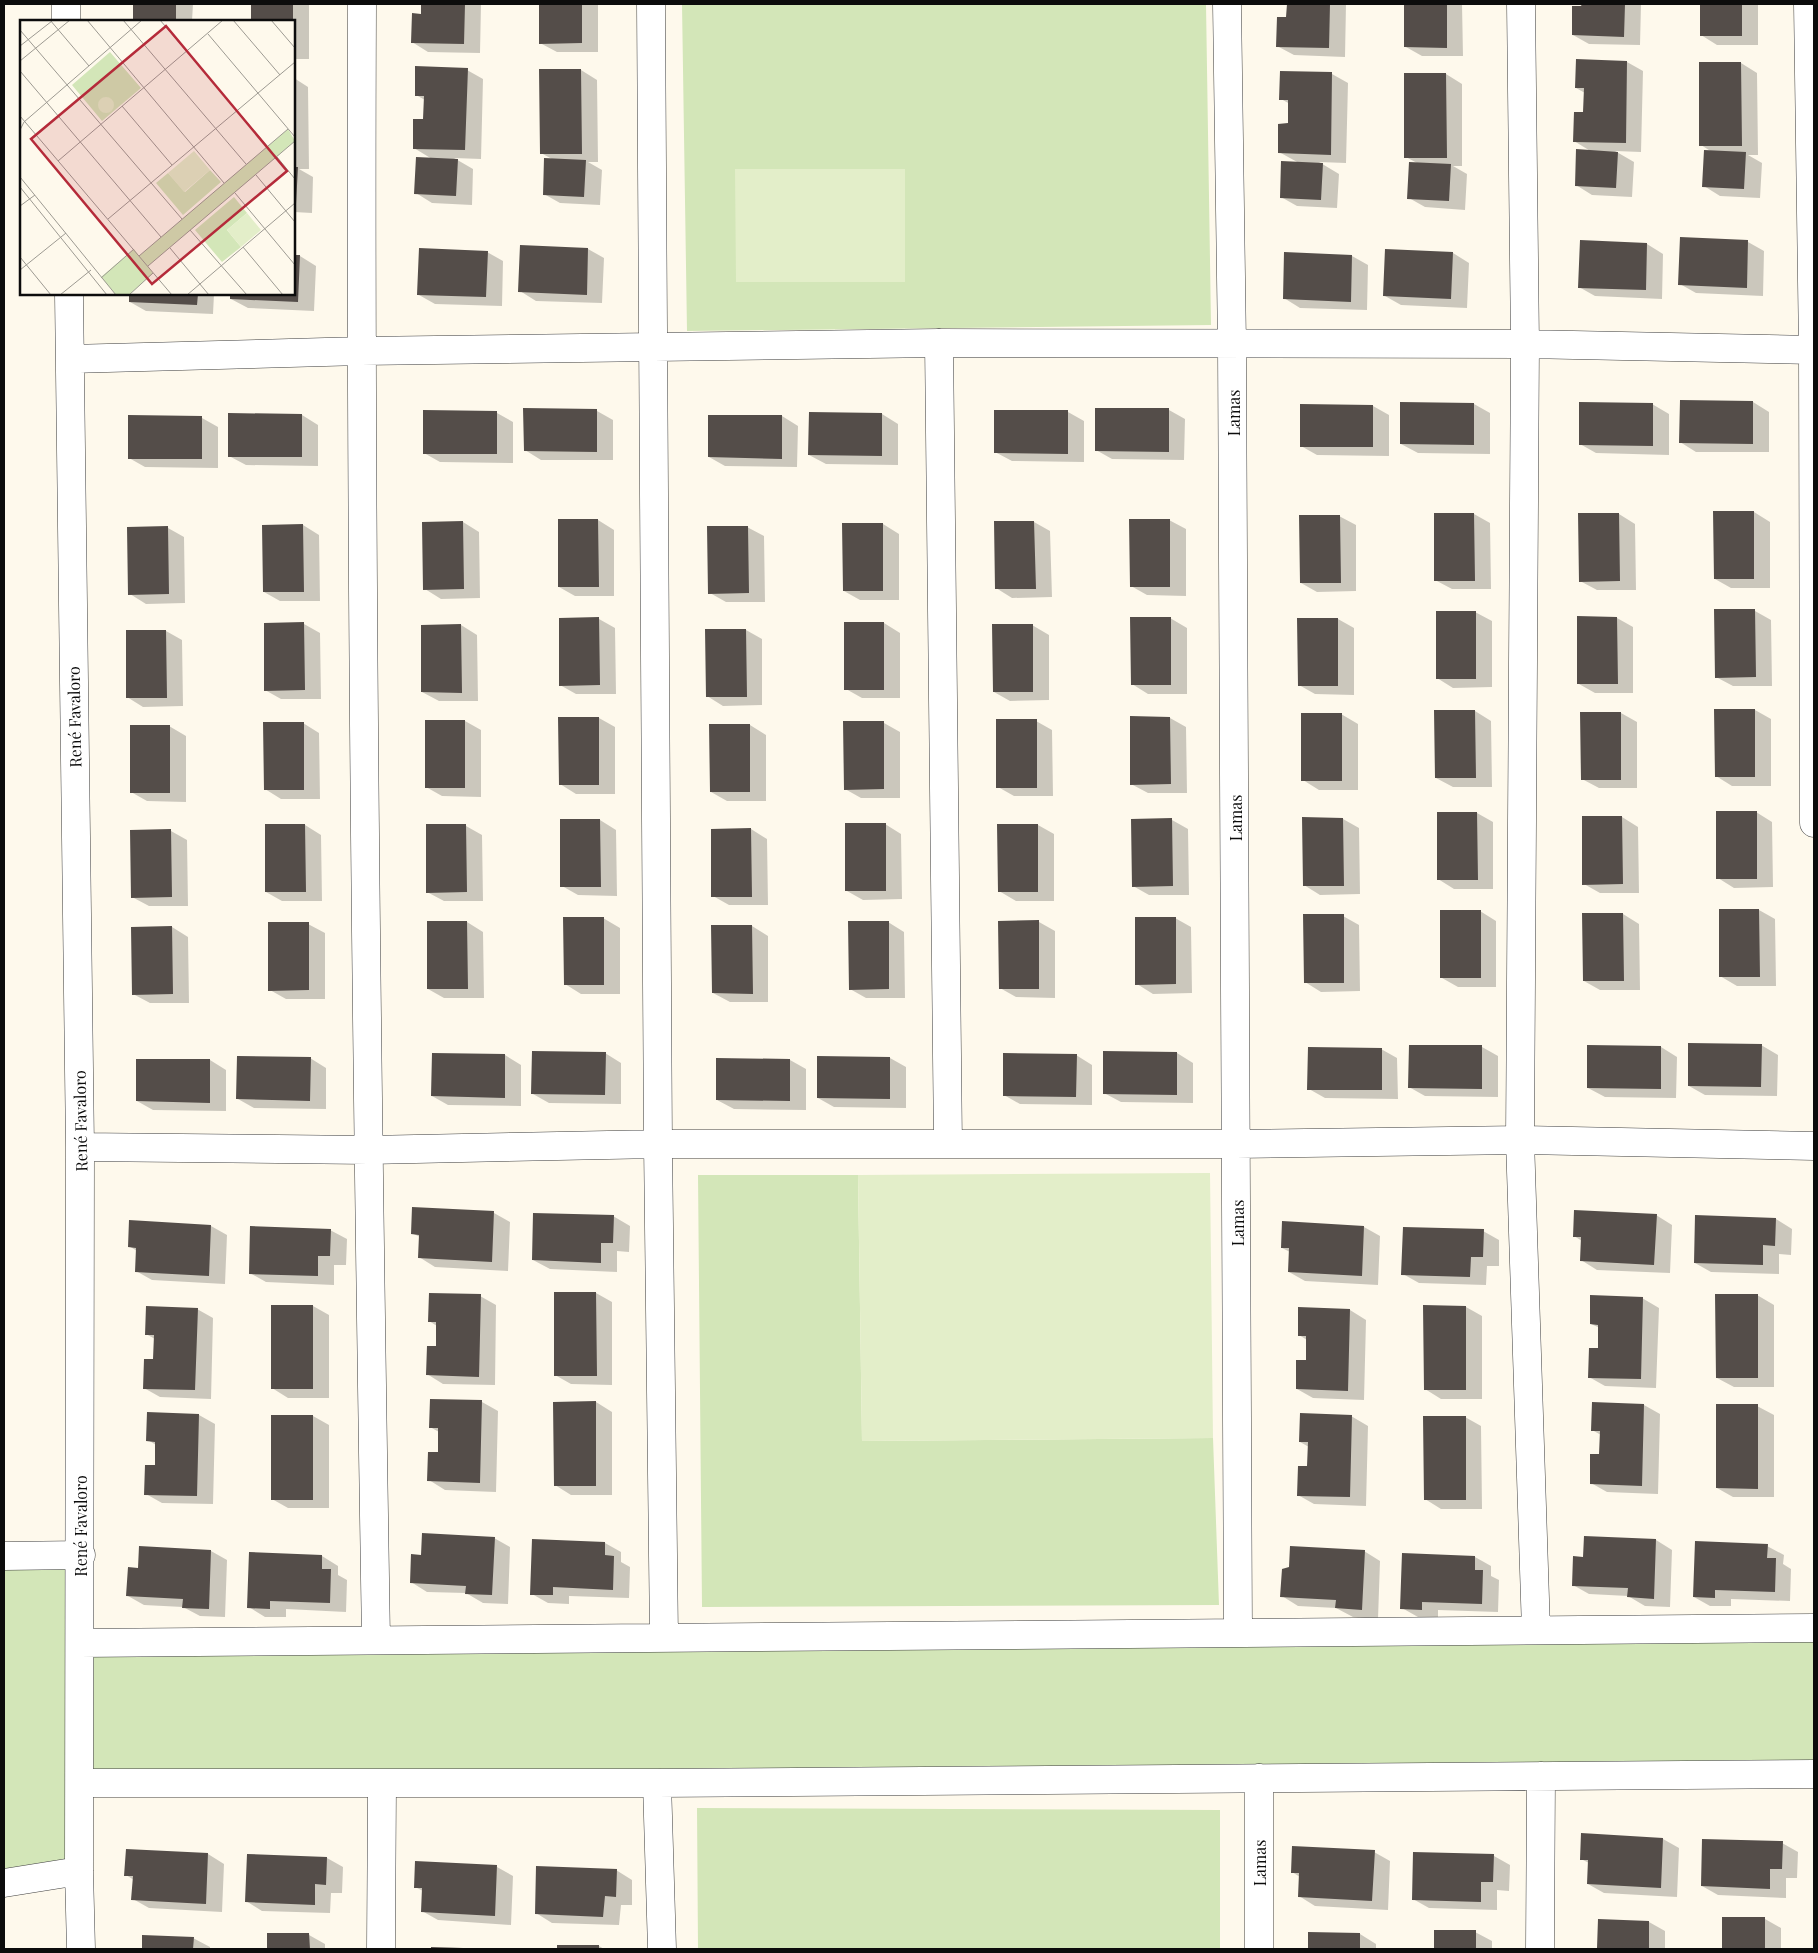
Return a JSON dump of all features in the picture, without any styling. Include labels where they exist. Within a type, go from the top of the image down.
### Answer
[{"type":"street","points":[[66,4],[66,20]]},
{"type":"street","points":[[362,4],[361,351],[368,1150],[376,1639]]},
{"type":"street","points":[[651,4],[658,1144],[664,1637]]},
{"type":"street","name":"Lamas","points":[[1227,4],[1232,345],[1238,1633]]},
{"type":"street","points":[[1522,4],[1525,344],[1520,1140],[1536,1630]]},
{"type":"street","points":[[1808,4],[1813,350],[1814,823]]},
{"type":"street","name":"René Favaloro","points":[[69,295],[80,1147],[81,1783],[79,1870],[81,1949]]},
{"type":"street","points":[[70,359],[361,351],[939,343],[1525,344],[1813,350]]},
{"type":"street","points":[[939,343],[948,1144]]},
{"type":"street","points":[[80,1147],[368,1150],[658,1144],[1236,1144],[1520,1140],[1814,1146]]},
{"type":"street","points":[[4,1556],[80,1555]]},
{"type":"street","points":[[80,1643],[1814,1628]]},
{"type":"street","points":[[81,1783],[656,1783],[1814,1774]]},
{"type":"street","points":[[1540,1949],[1542,1776]]},
{"type":"street","name":"Lamas","points":[[1259,1778],[1259,1949]]},
{"type":"street","points":[[656,1783],[662,1949]]},
{"type":"street","points":[[381,1949],[382,1784]]},
{"type":"street","points":[[4,1883],[79,1870]]},
{"type":"green space","points":[[682,4],[1206,4],[1211,325],[687,331]]},
{"type":"green space","points":[[735,169],[905,169],[905,282],[736,282]]},
{"type":"green space","points":[[1210,1173],[1213,1438],[862,1441],[858,1175]]},
{"type":"green space","points":[[698,1175],[858,1175],[862,1441],[1213,1438],[1219,1605],[702,1607]]},
{"type":"green space","points":[[81,1555],[80,1643],[1814,1628],[1814,1774],[81,1783],[79,1871],[4,1883],[4,1556]]},
{"type":"green space","points":[[697,1808],[1220,1810],[1220,1949],[698,1949]]},
{"type":"building","points":[[133,4],[176,4],[176,20],[133,20]]},
{"type":"building","points":[[251,4],[293,4],[293,20],[251,20]]},
{"type":"building","points":[[421,4],[465,4],[464,44],[411,43],[412,13],[421,14]]},
{"type":"building","points":[[539,4],[582,4],[582,43],[539,44]]},
{"type":"building","points":[[1287,4],[1330,4],[1329,48],[1276,47],[1277,17],[1286,17]]},
{"type":"building","points":[[1404,4],[1447,4],[1447,48],[1404,47]]},
{"type":"building","points":[[1582,4],[1625,4],[1624,37],[1572,35],[1572,6],[1581,6]]},
{"type":"building","points":[[1700,4],[1742,4],[1742,36],[1700,36]]},
{"type":"building","points":[[1576,59],[1627,61],[1626,143],[1573,142],[1574,112],[1583,112],[1584,88],[1575,88]]},
{"type":"building","points":[[1699,62],[1741,62],[1742,146],[1699,146]]},
{"type":"building","points":[[415,66],[468,68],[465,150],[413,149],[413,119],[423,119],[424,96],[415,96]]},
{"type":"building","points":[[539,69],[581,69],[582,154],[540,154]]},
{"type":"building","points":[[1280,71],[1332,72],[1331,155],[1278,153],[1278,124],[1288,123],[1288,100],[1279,100]]},
{"type":"building","points":[[1404,73],[1446,73],[1447,158],[1404,158]]},
{"type":"building","points":[[1576,149],[1618,152],[1616,188],[1575,186]]},
{"type":"building","points":[[1704,150],[1746,152],[1744,189],[1702,187]]},
{"type":"building","points":[[416,157],[458,159],[456,196],[414,194]]},
{"type":"building","points":[[544,158],[586,160],[584,197],[543,195]]},
{"type":"building","points":[[1281,161],[1323,163],[1321,200],[1280,198]]},
{"type":"building","points":[[1409,162],[1451,164],[1449,201],[1407,199]]},
{"type":"building","points":[[295,167],[298,167],[296,204]]},
{"type":"building","points":[[1680,237],[1748,240],[1747,288],[1678,285]]},
{"type":"building","points":[[1580,240],[1647,243],[1646,290],[1578,288]]},
{"type":"building","points":[[520,245],[588,248],[587,295],[518,292]]},
{"type":"building","points":[[419,248],[488,251],[486,297],[417,295]]},
{"type":"building","points":[[1385,249],[1453,252],[1451,299],[1383,296]]},
{"type":"building","points":[[1284,252],[1352,255],[1351,302],[1283,299]]},
{"type":"building","points":[[295,255],[300,255],[298,302],[230,299],[230,295],[295,295]]},
{"type":"building","points":[[129,295],[198,295],[197,305],[129,302]]},
{"type":"building","points":[[1680,400],[1753,401],[1753,444],[1679,443]]},
{"type":"building","points":[[1400,402],[1474,403],[1474,445],[1400,444]]},
{"type":"building","points":[[1579,402],[1653,403],[1653,446],[1579,445]]},
{"type":"building","points":[[1300,404],[1373,405],[1373,447],[1300,447]]},
{"type":"building","points":[[523,408],[597,409],[597,452],[524,451]]},
{"type":"building","points":[[1095,408],[1169,408],[1169,452],[1095,451]]},
{"type":"building","points":[[423,410],[497,411],[497,454],[423,454]]},
{"type":"building","points":[[994,410],[1068,410],[1068,454],[994,453]]},
{"type":"building","points":[[809,412],[882,413],[882,456],[808,455]]},
{"type":"building","points":[[228,413],[302,414],[302,457],[228,457]]},
{"type":"building","points":[[128,415],[202,416],[202,459],[128,459]]},
{"type":"building","points":[[708,415],[782,415],[782,459],[708,457]]},
{"type":"building","points":[[1713,511],[1754,511],[1754,579],[1714,579]]},
{"type":"building","points":[[1434,513],[1474,513],[1475,581],[1434,581]]},
{"type":"building","points":[[1578,513],[1619,513],[1620,581],[1579,582]]},
{"type":"building","points":[[1299,515],[1340,515],[1341,583],[1300,583]]},
{"type":"building","points":[[558,519],[598,519],[599,587],[558,587]]},
{"type":"building","points":[[1129,519],[1170,519],[1170,587],[1130,587]]},
{"type":"building","points":[[463,521],[464,589],[423,590],[422,522]]},
{"type":"building","points":[[994,521],[1034,521],[1036,589],[995,589]]},
{"type":"building","points":[[842,523],[883,523],[883,591],[843,591]]},
{"type":"building","points":[[303,524],[304,592],[263,592],[262,525]]},
{"type":"building","points":[[168,526],[169,594],[128,595],[127,527]]},
{"type":"building","points":[[707,526],[748,526],[749,593],[708,594]]},
{"type":"building","points":[[1714,609],[1755,609],[1756,677],[1715,678]]},
{"type":"building","points":[[1436,611],[1476,611],[1476,679],[1436,679]]},
{"type":"building","points":[[1577,616],[1617,617],[1618,684],[1577,684]]},
{"type":"building","points":[[599,617],[600,685],[559,686],[559,618]]},
{"type":"building","points":[[1130,617],[1171,617],[1171,685],[1131,685]]},
{"type":"building","points":[[1297,618],[1338,618],[1338,686],[1298,686]]},
{"type":"building","points":[[304,622],[305,690],[264,691],[264,623]]},
{"type":"building","points":[[844,622],[884,622],[884,690],[844,690]]},
{"type":"building","points":[[461,624],[462,693],[421,692],[421,625]]},
{"type":"building","points":[[992,624],[1033,624],[1033,692],[993,692]]},
{"type":"building","points":[[705,629],[746,629],[747,697],[706,697]]},
{"type":"building","points":[[126,630],[166,630],[167,698],[126,698]]},
{"type":"building","points":[[1714,709],[1755,709],[1755,777],[1715,777]]},
{"type":"building","points":[[1434,710],[1475,710],[1476,778],[1435,778]]},
{"type":"building","points":[[1580,712],[1621,712],[1621,780],[1581,780]]},
{"type":"building","points":[[1301,713],[1342,713],[1342,781],[1301,781]]},
{"type":"building","points":[[1130,716],[1170,717],[1171,784],[1130,785]]},
{"type":"building","points":[[558,717],[599,717],[599,785],[559,785]]},
{"type":"building","points":[[996,719],[1037,719],[1037,788],[996,788]]},
{"type":"building","points":[[425,720],[465,720],[465,788],[425,788]]},
{"type":"building","points":[[843,721],[884,721],[884,789],[844,790]]},
{"type":"building","points":[[263,722],[304,722],[304,790],[264,790]]},
{"type":"building","points":[[709,724],[750,724],[750,792],[710,792]]},
{"type":"building","points":[[130,725],[170,725],[170,793],[130,793]]},
{"type":"building","points":[[1716,811],[1757,811],[1757,879],[1716,879]]},
{"type":"building","points":[[1437,812],[1477,812],[1478,880],[1437,880]]},
{"type":"building","points":[[1582,816],[1622,816],[1623,884],[1582,885]]},
{"type":"building","points":[[1302,817],[1343,818],[1344,886],[1303,886]]},
{"type":"building","points":[[1172,818],[1173,886],[1132,887],[1131,819]]},
{"type":"building","points":[[560,819],[600,819],[601,887],[560,887]]},
{"type":"building","points":[[845,823],[886,823],[886,891],[845,891]]},
{"type":"building","points":[[265,824],[305,824],[306,892],[265,892]]},
{"type":"building","points":[[426,824],[466,824],[467,892],[426,893]]},
{"type":"building","points":[[997,824],[1038,824],[1038,892],[998,892]]},
{"type":"building","points":[[751,828],[752,897],[711,897],[711,829]]},
{"type":"building","points":[[171,829],[172,897],[131,898],[130,830]]},
{"type":"building","points":[[1719,909],[1759,909],[1760,977],[1719,977]]},
{"type":"building","points":[[1440,910],[1481,910],[1481,978],[1440,978]]},
{"type":"building","points":[[1582,913],[1623,913],[1624,981],[1583,981]]},
{"type":"building","points":[[1303,914],[1344,914],[1344,983],[1304,983]]},
{"type":"building","points":[[563,917],[604,917],[604,985],[564,985]]},
{"type":"building","points":[[1135,917],[1176,917],[1176,984],[1135,985]]},
{"type":"building","points":[[1039,920],[1039,989],[999,989],[998,921]]},
{"type":"building","points":[[427,921],[467,921],[468,989],[427,989]]},
{"type":"building","points":[[848,921],[889,921],[889,989],[849,990]]},
{"type":"building","points":[[268,922],[309,922],[309,990],[268,991]]},
{"type":"building","points":[[711,925],[752,925],[753,994],[712,993]]},
{"type":"building","points":[[172,926],[173,994],[132,995],[131,927]]},
{"type":"building","points":[[1688,1043],[1762,1044],[1761,1087],[1688,1086]]},
{"type":"building","points":[[1409,1045],[1482,1045],[1482,1089],[1408,1088]]},
{"type":"building","points":[[1587,1045],[1661,1046],[1661,1089],[1587,1088]]},
{"type":"building","points":[[1308,1047],[1382,1048],[1382,1090],[1307,1090]]},
{"type":"building","points":[[532,1051],[606,1052],[605,1095],[531,1094]]},
{"type":"building","points":[[1103,1051],[1177,1052],[1177,1095],[1103,1094]]},
{"type":"building","points":[[432,1053],[505,1054],[505,1098],[431,1096]]},
{"type":"building","points":[[1003,1053],[1077,1054],[1076,1097],[1003,1096]]},
{"type":"building","points":[[237,1056],[311,1057],[310,1101],[236,1099]]},
{"type":"building","points":[[817,1056],[890,1057],[890,1099],[817,1098]]},
{"type":"building","points":[[716,1058],[790,1059],[790,1101],[716,1100]]},
{"type":"building","points":[[136,1059],[210,1059],[210,1103],[136,1101]]},
{"type":"building","points":[[412,1207],[494,1211],[492,1262],[418,1258],[419,1235],[411,1234]]},
{"type":"building","points":[[1574,1210],[1657,1214],[1654,1265],[1580,1261],[1581,1237],[1573,1237]]},
{"type":"building","points":[[533,1213],[614,1215],[613,1243],[601,1243],[601,1263],[532,1260]]},
{"type":"building","points":[[1695,1215],[1776,1218],[1775,1246],[1763,1245],[1763,1265],[1694,1263]]},
{"type":"building","points":[[129,1220],[211,1225],[209,1276],[135,1272],[136,1248],[128,1247]]},
{"type":"building","points":[[1282,1221],[1364,1226],[1362,1276],[1288,1272],[1289,1248],[1281,1248]]},
{"type":"building","points":[[250,1226],[331,1229],[330,1256],[318,1256],[318,1276],[249,1274]]},
{"type":"building","points":[[1403,1227],[1484,1229],[1483,1257],[1471,1257],[1470,1277],[1401,1275]]},
{"type":"building","points":[[554,1292],[596,1292],[597,1376],[554,1376]]},
{"type":"building","points":[[429,1293],[481,1294],[479,1377],[426,1375],[427,1346],[436,1346],[436,1322],[428,1322]]},
{"type":"building","points":[[1715,1294],[1758,1294],[1758,1378],[1716,1378]]},
{"type":"building","points":[[1590,1295],[1643,1297],[1641,1379],[1588,1378],[1589,1348],[1598,1348],[1598,1325],[1590,1324]]},
{"type":"building","points":[[271,1305],[313,1305],[313,1389],[271,1389]]},
{"type":"building","points":[[1423,1305],[1466,1306],[1466,1390],[1424,1390]]},
{"type":"building","points":[[146,1306],[198,1308],[195,1390],[143,1389],[144,1359],[153,1359],[154,1335],[145,1335]]},
{"type":"building","points":[[1298,1307],[1350,1309],[1348,1391],[1296,1389],[1296,1360],[1306,1360],[1306,1336],[1298,1336]]},
{"type":"building","points":[[430,1399],[482,1400],[480,1483],[427,1481],[428,1452],[438,1452],[438,1428],[429,1428]]},
{"type":"building","points":[[596,1401],[596,1486],[554,1486],[553,1402]]},
{"type":"building","points":[[1592,1402],[1644,1404],[1642,1486],[1590,1484],[1590,1454],[1599,1454],[1600,1431],[1591,1431]]},
{"type":"building","points":[[1716,1404],[1758,1404],[1758,1489],[1716,1488]]},
{"type":"building","points":[[147,1412],[199,1414],[197,1496],[144,1495],[145,1465],[155,1465],[155,1442],[146,1441]]},
{"type":"building","points":[[1300,1413],[1352,1415],[1350,1497],[1297,1496],[1298,1466],[1307,1466],[1308,1442],[1299,1442]]},
{"type":"building","points":[[271,1415],[313,1415],[313,1500],[271,1500]]},
{"type":"building","points":[[1423,1416],[1466,1416],[1466,1500],[1424,1500]]},
{"type":"building","points":[[422,1533],[495,1537],[492,1595],[465,1594],[466,1586],[410,1583],[411,1554],[421,1555]]},
{"type":"building","points":[[1584,1536],[1656,1539],[1654,1599],[1627,1597],[1628,1588],[1572,1586],[1573,1556],[1583,1557]]},
{"type":"building","points":[[532,1539],[605,1542],[605,1555],[614,1556],[613,1590],[553,1587],[553,1595],[530,1595]]},
{"type":"building","points":[[1695,1541],[1768,1544],[1767,1558],[1776,1558],[1775,1592],[1715,1590],[1715,1598],[1693,1597]]},
{"type":"building","points":[[139,1546],[211,1550],[209,1609],[182,1608],[183,1599],[126,1596],[128,1567],[138,1568]]},
{"type":"building","points":[[1290,1546],[1365,1550],[1362,1610],[1335,1608],[1336,1600],[1280,1597],[1282,1569],[1289,1567]]},
{"type":"building","points":[[249,1552],[322,1555],[322,1569],[331,1569],[330,1603],[270,1601],[270,1609],[247,1608]]},
{"type":"building","points":[[1402,1553],[1475,1556],[1475,1570],[1483,1570],[1482,1604],[1422,1602],[1422,1610],[1400,1609]]},
{"type":"building","points":[[1581,1833],[1663,1838],[1661,1888],[1587,1884],[1588,1860],[1580,1860]]},
{"type":"building","points":[[1702,1839],[1783,1841],[1782,1869],[1770,1869],[1770,1889],[1701,1886]]},
{"type":"building","points":[[1292,1846],[1375,1850],[1372,1901],[1298,1897],[1299,1873],[1291,1873]]},
{"type":"building","points":[[126,1849],[208,1853],[206,1904],[131,1900],[133,1876],[124,1876]]},
{"type":"building","points":[[1413,1852],[1494,1854],[1493,1882],[1481,1882],[1481,1902],[1412,1900]]},
{"type":"building","points":[[247,1854],[327,1857],[326,1885],[315,1884],[315,1905],[245,1902]]},
{"type":"building","points":[[415,1861],[497,1865],[495,1916],[421,1912],[422,1888],[414,1888]]},
{"type":"building","points":[[536,1866],[617,1869],[616,1897],[605,1896],[603,1917],[535,1914]]},
{"type":"building","points":[[1722,1917],[1765,1917],[1765,1949],[1722,1949]]},
{"type":"building","points":[[1598,1919],[1649,1921],[1649,1949],[1597,1948]]},
{"type":"building","points":[[1434,1930],[1476,1930],[1476,1949],[1434,1949]]},
{"type":"building","points":[[1308,1932],[1360,1933],[1360,1949],[1308,1949]]},
{"type":"building","points":[[267,1933],[309,1933],[310,1949],[267,1949]]},
{"type":"building","points":[[142,1935],[194,1937],[193,1949],[142,1949]]},
{"type":"building","points":[[557,1945],[599,1945],[599,1949],[557,1949]]},
{"type":"building","points":[[431,1947],[463,1948],[463,1949],[431,1949]]}]
